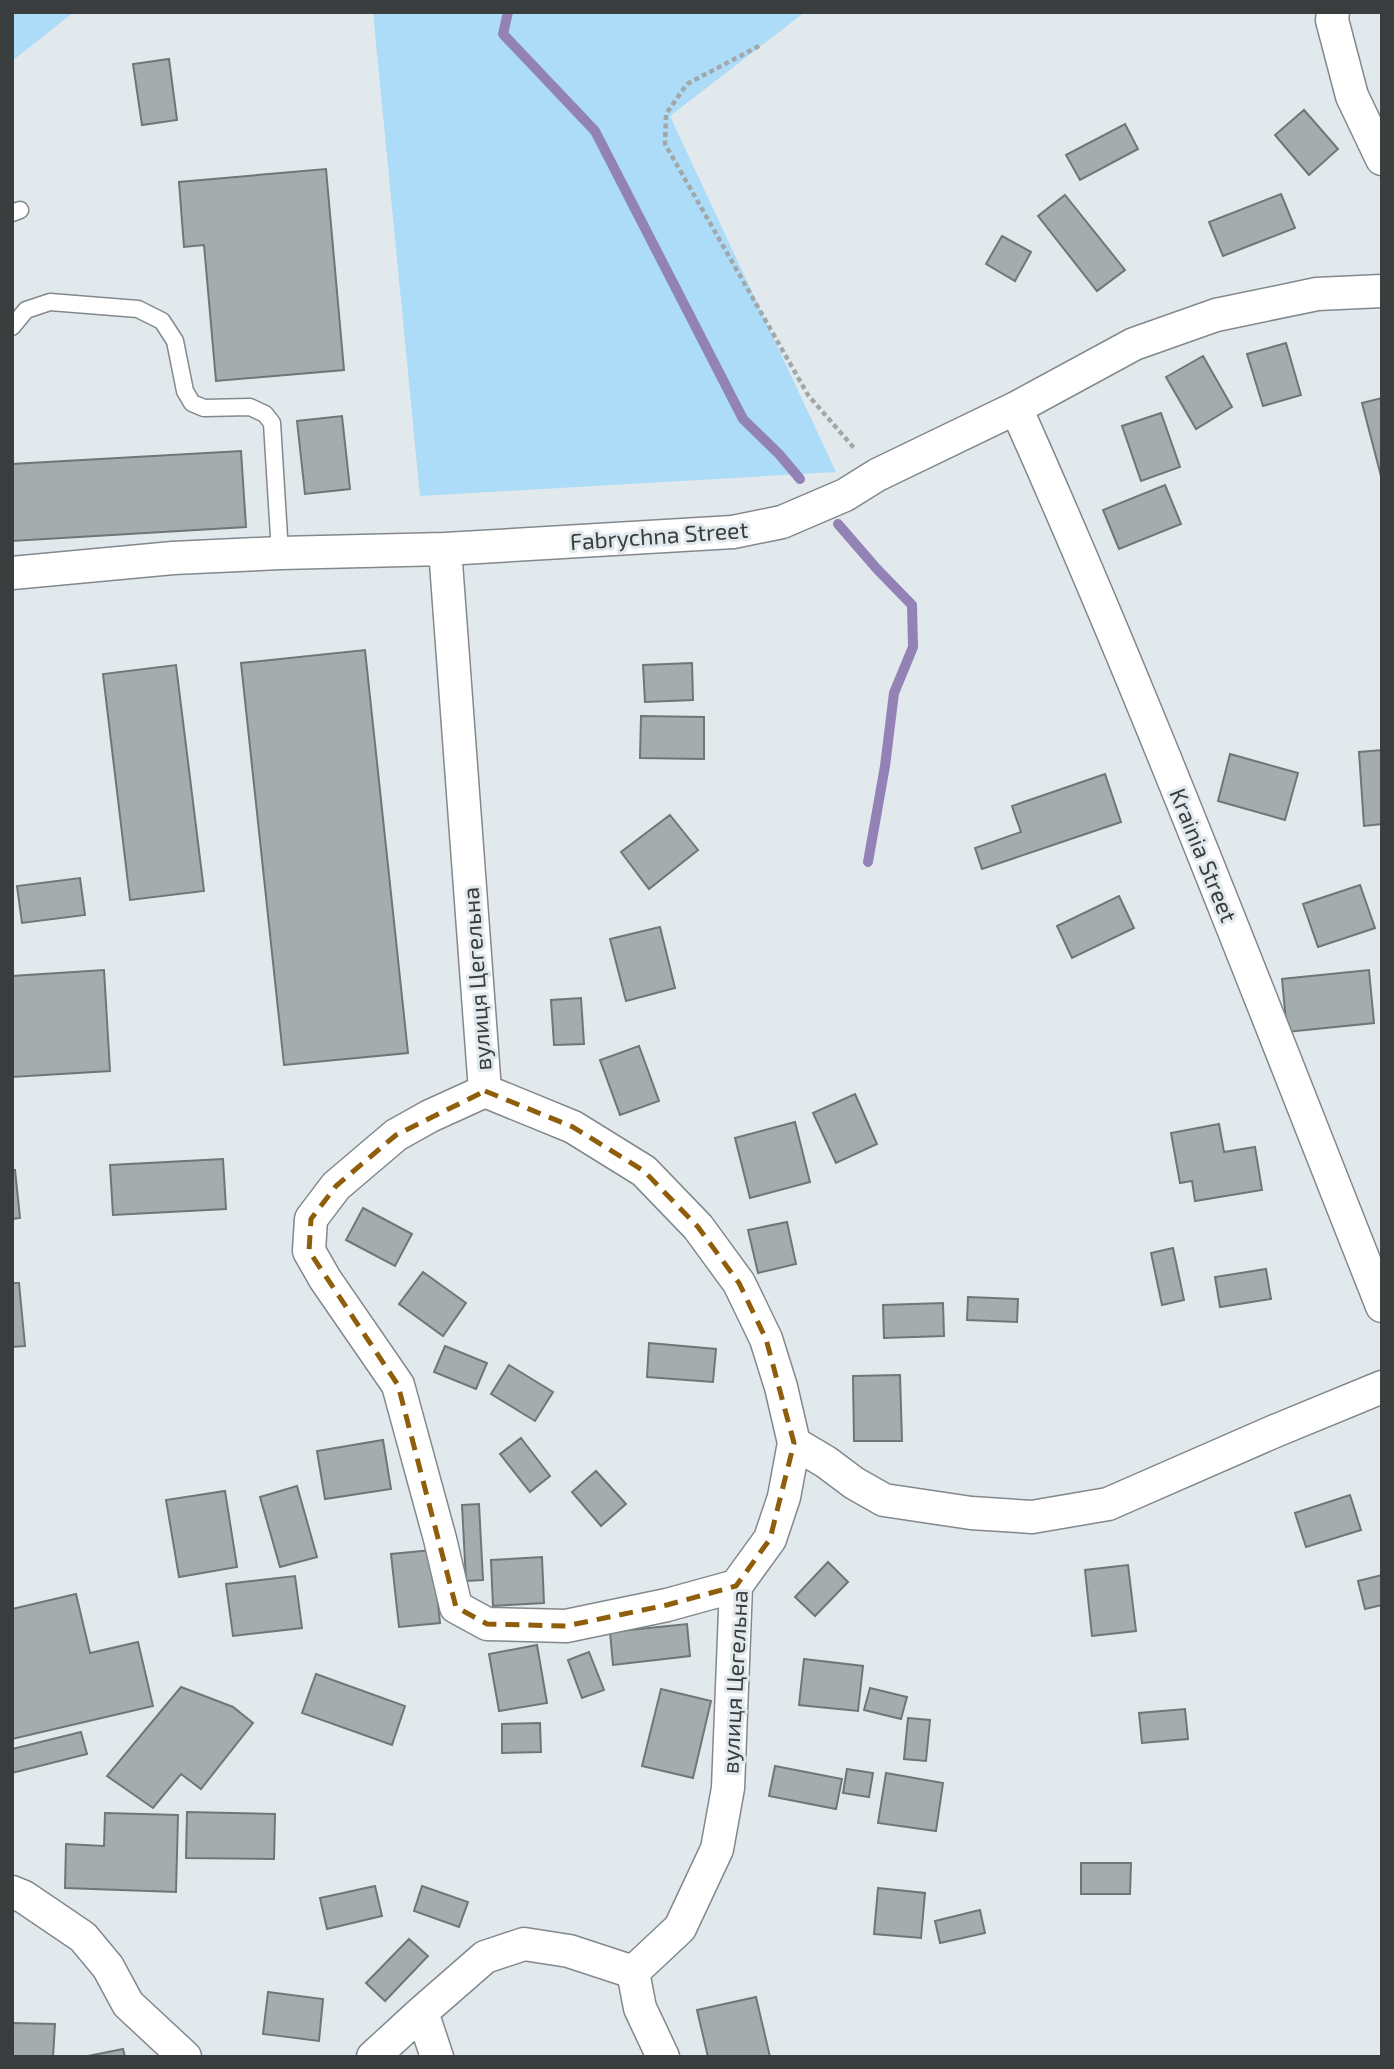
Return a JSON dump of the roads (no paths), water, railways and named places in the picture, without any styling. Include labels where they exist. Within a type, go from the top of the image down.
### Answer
[{"type":"street","points":[[1333,12],[1332,20],[1352,96],[1382,159]]},
{"type":"street","name":"Fabrychna Street","points":[[12,573],[173,558],[445,549],[756,529],[782,522],[845,495],[877,475],[1016,408],[1134,344],[1216,315],[1317,294],[1382,291]]},
{"type":"street","name":"Krainia Street","points":[[1016,408],[1161,748],[1382,1306]]},
{"type":"street","name":"вулиця Цегельна","points":[[445,549],[485,1091],[573,1127],[644,1171],[698,1227],[739,1283],[766,1339],[794,1443],[784,1497],[771,1539],[736,1586],[728,1788],[717,1849],[680,1928],[633,1972]]},
{"type":"street","points":[[485,1091],[429,1116],[396,1135],[336,1186],[311,1219],[309,1251],[325,1279],[398,1385],[456,1607],[487,1624],[566,1626],[667,1605],[736,1586]]},
{"type":"street","points":[[794,1443],[884,1500],[971,1513],[1032,1517],[1108,1504],[1382,1387]]},
{"type":"street","points":[[12,1892],[24,1897],[83,1937],[108,1967],[128,2004],[185,2057]]},
{"type":"street","points":[[373,2057],[485,1957],[524,1944],[569,1951],[633,1972],[640,2008],[663,2057]]},
{"type":"street","points":[[422,2012],[437,2057]]},
{"type":"lane","points":[[12,327],[26,310],[50,302],[138,309],[162,321],[175,341],[186,391],[192,403],[204,408],[250,407],[265,414],[272,424],[280,553]]},
{"type":"waterway","points":[[508,12],[503,34],[595,131],[743,419],[800,479]]},
{"type":"waterway","points":[[838,524],[912,605],[913,647],[894,693],[885,766],[868,862]]}]
